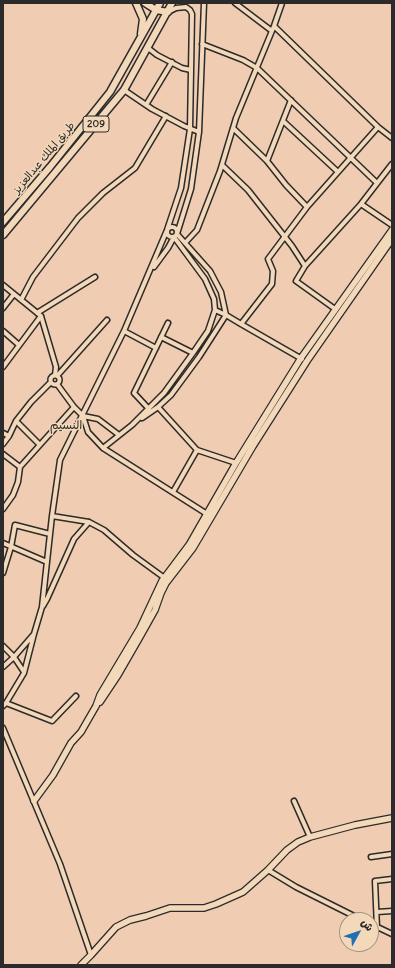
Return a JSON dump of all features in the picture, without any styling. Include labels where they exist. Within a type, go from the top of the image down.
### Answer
[{"type":"main road","points":[[136,3],[143,20],[143,28],[140,38]]},
{"type":"main road","points":[[145,3],[159,5],[168,12]]},
{"type":"main road","name":"طريق الملك عبدالعزيز","points":[[3,235],[124,90],[172,3]]},
{"type":"main road","name":"طريق الملك عبدالعزيز","points":[[3,222],[50,167],[110,92],[159,5]]},
{"type":"street","points":[[150,271],[168,248],[175,235],[191,189],[199,132],[204,3]]},
{"type":"street","points":[[235,3],[272,31]]},
{"type":"street","points":[[185,243],[197,230],[222,165],[233,128],[282,3]]},
{"type":"street","points":[[76,696],[52,721],[5,705],[24,673],[42,607],[60,460],[83,416],[124,330],[167,230],[181,188],[190,129],[192,14],[186,7],[176,8],[168,12]]},
{"type":"street","points":[[274,26],[378,127],[392,138]]},
{"type":"street","points":[[202,44],[243,60],[257,68],[377,183]]},
{"type":"street","points":[[148,48],[157,55],[182,68],[191,70]]},
{"type":"street","points":[[146,105],[172,62]]},
{"type":"street","points":[[124,90],[146,105],[184,126],[199,132]]},
{"type":"street","points":[[267,161],[291,100]]},
{"type":"street","points":[[21,300],[33,277],[78,218],[103,192],[135,168],[166,116]]},
{"type":"street","points":[[283,121],[338,172]]},
{"type":"street","points":[[241,324],[272,284],[273,271],[268,259],[307,206],[378,127]]},
{"type":"street","points":[[233,128],[267,161],[286,185],[307,206]]},
{"type":"street","points":[[335,309],[296,282],[305,266],[361,204],[392,164]]},
{"type":"street","points":[[222,165],[248,190],[292,246],[305,266]]},
{"type":"street","points":[[361,204],[392,225]]},
{"type":"street","points":[[132,425],[164,393],[193,353],[208,330],[215,310],[214,299],[205,279],[175,235],[177,231],[173,227],[167,230]]},
{"type":"street","points":[[167,230],[167,235],[172,237],[175,235]]},
{"type":"street","points":[[34,801],[53,775],[71,743],[81,732],[96,706],[100,695],[167,579],[301,358],[392,230]]},
{"type":"street","points":[[103,448],[158,407],[171,395],[199,357],[226,315],[221,292],[210,271],[185,243],[175,235]]},
{"type":"street","points":[[167,579],[193,548],[252,446],[307,361],[392,239]]},
{"type":"street","points":[[37,313],[95,277]]},
{"type":"street","points":[[3,285],[41,316],[56,367],[56,375],[59,381],[57,384]]},
{"type":"street","points":[[3,308],[14,294]]},
{"type":"street","points":[[215,310],[307,361]]},
{"type":"street","points":[[3,367],[41,316]]},
{"type":"street","points":[[3,444],[9,436],[16,421],[31,402],[51,382],[50,378],[56,375],[107,320]]},
{"type":"street","points":[[149,409],[134,393],[168,322]]},
{"type":"street","points":[[124,330],[156,348]]},
{"type":"street","points":[[3,331],[20,345]]},
{"type":"street","points":[[161,337],[193,353]]},
{"type":"street","points":[[51,382],[53,384],[57,384],[74,407],[83,416],[88,432],[103,448],[207,514]]},
{"type":"street","points":[[3,509],[16,488],[20,467],[39,444],[74,407]]},
{"type":"street","points":[[158,407],[197,450],[236,463]]},
{"type":"street","points":[[83,416],[98,419],[119,435]]},
{"type":"street","points":[[16,421],[39,444]]},
{"type":"street","points":[[3,433],[9,436]]},
{"type":"street","points":[[173,492],[197,450]]},
{"type":"street","points":[[3,454],[20,467]]},
{"type":"street","points":[[52,516],[89,522],[104,530],[133,555],[167,579]]},
{"type":"street","points":[[42,607],[74,539],[89,522]]},
{"type":"street","points":[[3,573],[11,547],[15,525],[50,534]]},
{"type":"street","points":[[3,543],[47,562]]},
{"type":"street","points":[[3,666],[14,657],[34,634]]},
{"type":"street","points":[[3,646],[19,663],[24,673]]},
{"type":"street","points":[[3,728],[60,864],[91,955]]},
{"type":"street","points":[[294,801],[310,837]]},
{"type":"street","points":[[85,964],[116,927],[130,920],[170,908],[204,908],[216,904],[243,892],[268,870],[287,850],[298,842],[310,837],[392,818]]},
{"type":"street","points":[[371,857],[392,854]]},
{"type":"street","points":[[268,870],[296,887],[346,912]]},
{"type":"street","points":[[392,879],[375,881],[377,912],[392,911]]},
{"type":"street","points":[[379,929],[392,934]]},
{"type":"district","name":"النسيم","points":[[66,426]]}]
